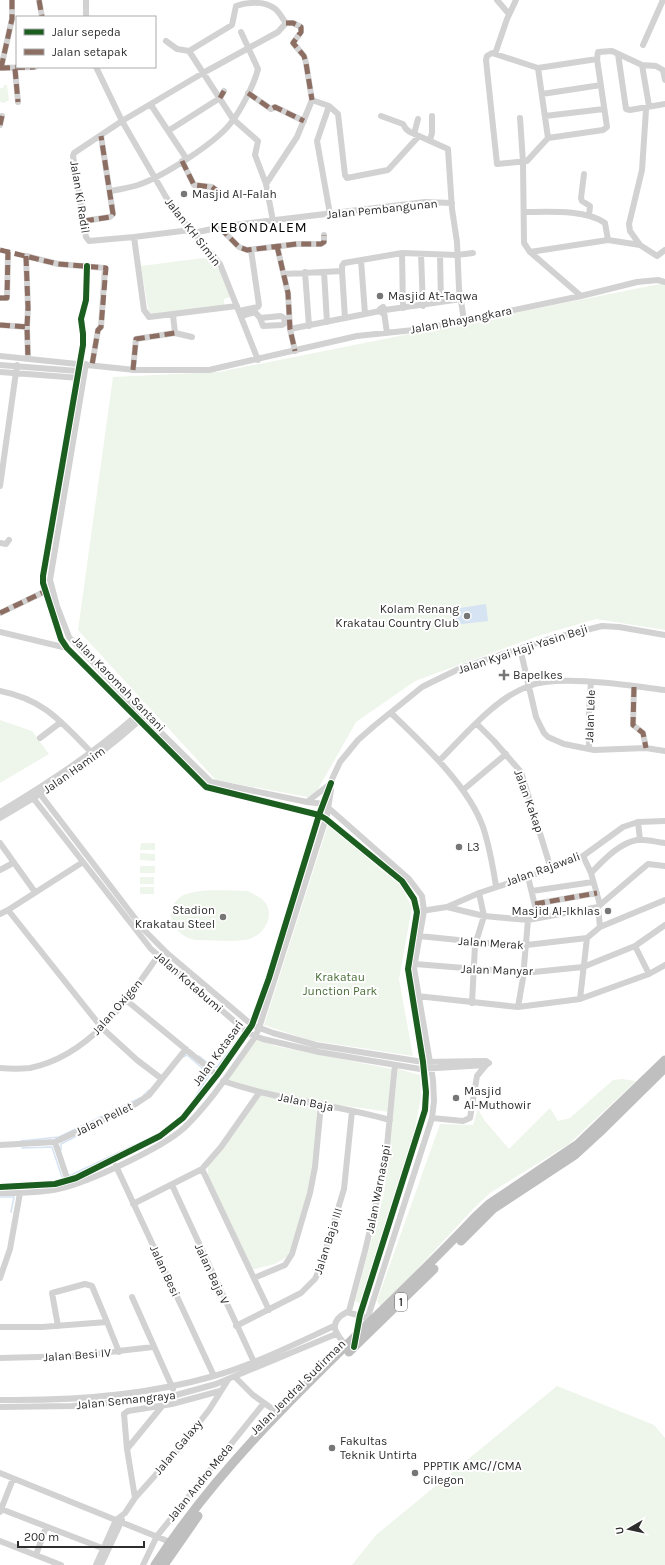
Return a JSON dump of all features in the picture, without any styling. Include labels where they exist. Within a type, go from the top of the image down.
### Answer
[{"type":"highway","name":"1","points":[[359,1338],[364,1329],[484,1208],[578,1144],[665,1060]]},
{"type":"highway","name":"Jalan Jendral Sudirman","points":[[164,1565],[187,1530],[223,1485],[266,1435],[359,1338],[486,1215],[575,1155],[665,1068]]},
{"type":"highway","name":"1","points":[[155,1565],[170,1542],[204,1498],[261,1432],[350,1348]]},
{"type":"street","points":[[12,0],[12,19],[1,68],[15,68],[18,102]]},
{"type":"street","points":[[39,0],[42,16]]},
{"type":"street","points":[[86,0],[86,16]]},
{"type":"street","points":[[497,0],[509,14]]},
{"type":"street","points":[[496,54],[509,14],[516,0]]},
{"type":"street","points":[[643,45],[663,0]]},
{"type":"street","points":[[189,52],[232,25],[235,8],[239,5],[252,3],[269,5],[277,11],[286,23]]},
{"type":"street","points":[[84,220],[112,216],[111,191],[101,136],[122,121],[278,32],[286,23],[293,23],[301,27],[301,32],[294,41],[306,63],[312,100],[304,121],[290,149],[266,184]]},
{"type":"street","points":[[111,191],[138,185],[155,177],[184,160],[221,134],[233,119],[248,93],[258,69],[250,48],[241,32]]},
{"type":"street","points":[[166,41],[177,49],[189,52],[233,119],[258,141],[255,156],[266,184],[273,221]]},
{"type":"street","points":[[597,59],[538,68],[496,54],[489,54],[486,60],[496,163],[523,162],[527,160],[548,138],[604,130],[607,127],[597,59],[597,54],[600,51],[608,50],[642,65],[659,67],[663,70],[665,80]]},
{"type":"street","points":[[618,54],[626,109],[647,108],[665,104]]},
{"type":"street","points":[[640,245],[630,231],[629,224],[642,170],[647,108],[642,65]]},
{"type":"street","name":"Jalan KH Simin","points":[[96,68],[122,121],[170,203],[216,258],[258,360]]},
{"type":"street","points":[[538,68],[548,138]]},
{"type":"street","points":[[542,94],[601,85]]},
{"type":"street","points":[[168,131],[220,98],[224,91]]},
{"type":"street","points":[[248,93],[269,108],[272,109],[275,107],[304,121]]},
{"type":"street","points":[[312,100],[329,106],[338,114],[344,175],[347,178],[388,170],[417,135],[418,119]]},
{"type":"street","points":[[151,105],[168,131],[184,160],[194,185],[212,187],[216,190]]},
{"type":"street","points":[[329,106],[317,144],[330,214]]},
{"type":"street","points":[[546,116],[604,109]]},
{"type":"street","points":[[0,125],[2,116]]},
{"type":"street","points":[[382,116],[403,124],[406,129],[448,149],[458,256],[460,299],[464,320]]},
{"type":"street","points":[[430,140],[432,133],[432,116]]},
{"type":"street","points":[[520,118],[523,162],[524,244],[530,252],[581,296]]},
{"type":"street","name":"Jalan Ki Radil","points":[[101,136],[74,153],[72,156],[88,241],[192,231]]},
{"type":"street","points":[[584,174],[581,198],[582,201],[590,206],[589,216]]},
{"type":"street","name":"Jalan Pembangunan","points":[[192,231],[425,202],[452,203]]},
{"type":"street","points":[[524,212],[548,212],[589,216],[605,223],[608,240]]},
{"type":"street","points":[[220,228],[239,247],[251,250],[297,244],[321,244],[324,242],[324,235]]},
{"type":"street","points":[[134,237],[146,313],[149,317],[239,311],[254,312],[260,318]]},
{"type":"street","points":[[530,252],[608,240],[640,245],[658,256],[665,250]]},
{"type":"street","points":[[277,246],[284,274],[290,330],[295,351]]},
{"type":"street","points":[[239,311],[258,307],[259,305],[251,250]]},
{"type":"street","points":[[0,298],[7,298],[8,252]]},
{"type":"street","points":[[345,318],[342,271],[342,266],[344,263],[402,253],[458,256],[473,253]]},
{"type":"street","points":[[402,253],[403,308]]},
{"type":"street","points":[[421,254],[423,306]]},
{"type":"street","points":[[440,255],[441,302]]},
{"type":"street","points":[[28,359],[26,256],[58,264],[106,269],[102,327],[98,330],[86,364]]},
{"type":"street","points":[[361,260],[365,314]]},
{"type":"street","points":[[86,364],[81,319],[86,300],[87,266]]},
{"type":"street","points":[[284,274],[342,271]]},
{"type":"street","points":[[305,272],[309,326]]},
{"type":"street","points":[[324,272],[326,322]]},
{"type":"street","name":"Jalan Bhayangkara","points":[[0,356],[133,370],[209,370],[258,360],[352,337],[411,331],[581,296],[637,282],[658,280],[665,282]]},
{"type":"street","points":[[290,330],[365,314],[460,299]]},
{"type":"street","points":[[383,311],[386,333]]},
{"type":"street","points":[[173,315],[175,333]]},
{"type":"street","points":[[0,325],[27,327]]},
{"type":"street","points":[[133,370],[136,339],[175,333],[192,337]]},
{"type":"street","name":"Jalan Karomah Santani","points":[[86,364],[81,375],[54,531],[44,576],[46,591],[61,638],[66,648],[213,783],[327,805]]},
{"type":"street","points":[[0,365],[17,365],[81,375]]},
{"type":"street","points":[[0,486],[17,365]]},
{"type":"street","points":[[0,372],[81,375]]},
{"type":"street","name":"Jalan Karomah Santani","points":[[54,531],[50,584],[66,632],[78,648],[139,716],[206,787],[272,802],[319,815],[326,819],[402,881],[414,899],[417,912]]},
{"type":"street","points":[[0,543],[6,544],[8,540]]},
{"type":"street","points":[[0,613],[46,591]]},
{"type":"street","name":"Jalan Kyai Haji Yasin Beji","points":[[331,783],[340,762],[358,740],[422,687],[463,667],[520,648],[602,626],[619,626],[665,635]]},
{"type":"street","points":[[0,632],[66,648]]},
{"type":"street","points":[[73,654],[78,648]]},
{"type":"street","points":[[520,648],[536,717],[544,733],[554,741],[601,751],[646,748],[665,751]]},
{"type":"street","points":[[439,761],[497,705],[529,685],[559,681],[591,682],[665,690]]},
{"type":"street","name":"Jalan Lele","points":[[588,749],[591,682]]},
{"type":"street","points":[[634,686],[633,725],[643,733],[646,748]]},
{"type":"street","points":[[0,691],[25,697],[44,707],[92,753]]},
{"type":"street","points":[[391,713],[439,761],[463,790],[482,825],[496,886]]},
{"type":"street","name":"Jalan Hamim","points":[[0,818],[92,753],[139,716]]},
{"type":"street","name":"Jalan Hamim","points":[[38,792],[60,783],[93,758],[139,716]]},
{"type":"street","points":[[40,738],[61,722]]},
{"type":"street","name":"Jalan Kakap","points":[[477,724],[521,772],[551,868]]},
{"type":"street","points":[[463,790],[506,754]]},
{"type":"street","points":[[307,802],[331,783]]},
{"type":"street","name":"Jalan Kotasari","points":[[0,1187],[68,1183],[116,1166],[163,1143],[184,1128],[223,1081],[255,1037],[259,1028],[326,819],[331,783]]},
{"type":"street","name":"Jalan Kotabumi","points":[[38,792],[140,924],[168,954],[252,1025],[316,1045],[423,1062],[431,1066]]},
{"type":"street","points":[[272,802],[273,795]]},
{"type":"street","name":"Jalan Hamim","points":[[0,812],[32,796]]},
{"type":"street","name":"Jalan Kotabumi","points":[[32,796],[134,929],[158,956],[248,1033],[255,1037],[319,1052],[424,1069],[431,1066]]},
{"type":"street","points":[[327,805],[416,886],[422,896],[424,911],[415,964],[434,1091],[432,1118],[364,1329]]},
{"type":"street","name":"Jalan Kotasari","points":[[0,1193],[56,1190],[76,1178],[160,1136],[179,1122],[217,1075],[248,1033],[252,1025],[269,978],[319,815],[327,805]]},
{"type":"street","points":[[334,825],[340,817]]},
{"type":"street","name":"Jalan Rajawali","points":[[417,912],[447,907],[496,886],[583,856],[620,828],[638,822],[665,821]]},
{"type":"street","points":[[638,822],[640,840]]},
{"type":"street","points":[[591,873],[615,851],[631,842],[640,840],[665,843]]},
{"type":"street","points":[[0,843],[35,892]]},
{"type":"street","points":[[583,856],[591,873],[597,893],[600,927]]},
{"type":"street","points":[[0,914],[82,862]]},
{"type":"street","points":[[0,870],[13,863]]},
{"type":"street","points":[[447,907],[484,916],[528,920],[599,906],[648,864],[665,866]]},
{"type":"street","points":[[528,876],[538,918]]},
{"type":"street","points":[[532,891],[593,882]]},
{"type":"street","points":[[472,1002],[476,942],[484,916],[479,893]]},
{"type":"street","points":[[535,904],[597,893]]},
{"type":"street","points":[[580,999],[587,938],[600,927],[665,900]]},
{"type":"street","points":[[8,910],[102,1028],[136,1060],[161,1078]]},
{"type":"street","points":[[359,1338],[360,1315],[419,1132],[426,1101],[424,1069],[408,969],[417,912]]},
{"type":"street","points":[[518,1007],[524,973],[528,920]]},
{"type":"street","points":[[134,929],[140,924]]},
{"type":"street","name":"Jalan Manyar","points":[[415,964],[524,973],[583,967],[635,946],[665,925]]},
{"type":"street","name":"Jalan Merak","points":[[419,936],[527,946],[587,938]]},
{"type":"street","points":[[635,946],[649,974]]},
{"type":"street","name":"Jalan Oxigen","points":[[0,1068],[29,1068],[43,1064],[70,1050],[102,1028],[126,1000],[158,956]]},
{"type":"street","points":[[412,997],[420,996],[518,1007],[580,999],[649,974],[665,965]]},
{"type":"street","points":[[126,1000],[217,1075]]},
{"type":"street","name":"Jalan Pellet","points":[[0,1145],[55,1142],[134,1105],[148,1095],[186,1049]]},
{"type":"street","points":[[431,1066],[486,1063],[476,1076],[470,1118],[463,1121],[432,1118]]},
{"type":"street","name":"Jalan Warnasapi","points":[[349,1311],[366,1251],[385,1166],[396,1065]]},
{"type":"street","name":"Jalan Baja","points":[[223,1081],[259,1093],[321,1104],[390,1120]]},
{"type":"street","points":[[133,1204],[202,1169],[221,1147],[259,1093]]},
{"type":"street","points":[[254,1278],[285,1265],[292,1254],[307,1202],[315,1167],[321,1104]]},
{"type":"street","name":"Jalan Baja III","points":[[236,1326],[269,1310],[308,1288],[320,1268],[344,1189],[352,1111]]},
{"type":"street","points":[[179,1122],[184,1128]]},
{"type":"street","points":[[55,1142],[68,1183]]},
{"type":"street","name":"Jalan Besi","points":[[116,1166],[214,1376]]},
{"type":"street","points":[[202,1169],[269,1310]]},
{"type":"street","name":"Jalan Baja V","points":[[172,1185],[254,1362]]},
{"type":"street","points":[[0,1278],[10,1249],[20,1193]]},
{"type":"street","points":[[58,1326],[52,1293],[85,1284],[92,1286],[120,1352]]},
{"type":"street","points":[[132,1297],[153,1347],[172,1386],[174,1396]]},
{"type":"street","points":[[350,1348],[336,1334],[334,1326],[340,1315],[349,1311],[367,1318]]},
{"type":"street","points":[[0,1327],[58,1326],[107,1322]]},
{"type":"street","name":"Jalan Semangraya","points":[[0,1400],[38,1401],[118,1396],[172,1386],[214,1376],[254,1362],[334,1326]]},
{"type":"street","name":"Jalan Semangraya","points":[[0,1407],[72,1406],[174,1396],[224,1385],[336,1334]]},
{"type":"street","name":"Jalan Besi IV","points":[[0,1358],[43,1358],[120,1352],[153,1347]]},
{"type":"street","points":[[237,1379],[274,1410]]},
{"type":"street","points":[[136,1498],[127,1449],[124,1414],[128,1411],[163,1405],[224,1385]]},
{"type":"street","name":"Jalan Galaxy","points":[[96,1565],[102,1548],[119,1521],[136,1498],[176,1452],[208,1410],[224,1385]]},
{"type":"street","name":"Jalan Andro Meda","points":[[143,1565],[157,1536],[264,1403]]},
{"type":"street","points":[[127,1449],[163,1405]]},
{"type":"street","points":[[0,1473],[170,1542]]},
{"type":"street","points":[[13,1479],[1,1511],[102,1548]]},
{"type":"street","name":"Jalan Galaxy","points":[[101,1565],[119,1521]]},
{"type":"street","points":[[36,1555],[46,1527]]},
{"type":"street","points":[[0,1541],[61,1565]]},
{"type":"green space","points":[[4,85],[7,85],[9,100],[4,103],[0,102],[0,88],[3,88]]},
{"type":"green space","points":[[203,258],[213,260],[221,273],[230,297],[224,299],[224,309],[149,315],[141,266]]},
{"type":"green space","points":[[665,283],[665,630],[596,619],[541,635],[415,681],[356,722],[313,798],[216,780],[78,630],[113,377],[219,372]]},
{"type":"green space","points":[[0,720],[32,731],[49,754],[0,783]]},
{"type":"green space","name":"Krakatau Junction Park","points":[[328,825],[401,886],[412,907],[399,979],[413,1056],[309,1040],[264,1025]]},
{"type":"green space","points":[[141,843],[155,843],[155,850],[140,850]]},
{"type":"green space","points":[[140,853],[155,854],[155,861],[140,860]]},
{"type":"green space","points":[[140,866],[155,866],[155,873],[140,873]]},
{"type":"green space","points":[[140,877],[154,877],[154,884],[140,884]]},
{"type":"green space","points":[[140,887],[154,887],[154,894],[140,894]]},
{"type":"green space","points":[[212,890],[248,891],[264,901],[268,907],[269,913],[266,925],[262,931],[251,938],[234,941],[191,939],[178,931],[171,919],[171,912],[179,898],[193,892]]},
{"type":"green space","points":[[254,1037],[275,1046],[392,1069],[389,1112],[333,1104],[320,1114],[316,1152],[306,1202],[288,1256],[275,1264],[251,1270],[208,1177],[208,1165],[259,1095],[225,1079]]},
{"type":"green space","points":[[398,1069],[420,1075],[421,1097],[413,1139],[360,1304],[355,1301],[384,1194]]},
{"type":"green space","points":[[622,1079],[636,1081],[569,1144],[490,1193],[475,1207],[381,1308],[377,1301],[440,1124],[473,1125],[478,1109],[485,1121],[509,1149],[550,1108],[558,1121],[570,1118],[613,1080]]},
{"type":"green space","points":[[557,1386],[654,1425],[665,1438],[665,1565],[352,1565],[376,1535]]},
{"type":"water","points":[[486,604],[488,621],[454,625],[453,609]]},
{"type":"waterway","points":[[199,1056],[213,1067],[217,1067],[239,1038]]},
{"type":"waterway","points":[[183,1057],[187,1055],[209,1074]]},
{"type":"waterway","points":[[192,1102],[211,1072]]},
{"type":"waterway","points":[[143,1096],[149,1090]]},
{"type":"waterway","points":[[21,1141],[59,1137],[140,1098]]},
{"type":"waterway","points":[[61,1150],[61,1144],[104,1122]]},
{"type":"waterway","points":[[154,1136],[161,1132]]},
{"type":"waterway","points":[[69,1176],[143,1141]]},
{"type":"waterway","points":[[22,1148],[52,1147],[62,1177]]},
{"type":"waterway","points":[[0,1197],[14,1197],[11,1212]]},
{"type":"marked path","points":[[1,68],[12,19],[12,0]]},
{"type":"marked path","points":[[39,0],[42,16]]},
{"type":"marked path","points":[[286,23],[293,23],[301,27],[301,32],[293,43],[304,56],[312,100]]},
{"type":"marked path","points":[[0,68],[16,68]]},
{"type":"marked path","points":[[15,69],[18,102]]},
{"type":"marked path","points":[[220,98],[224,91]]},
{"type":"marked path","points":[[248,93],[271,109],[275,107],[304,121]]},
{"type":"marked path","points":[[0,125],[2,116]]},
{"type":"marked path","points":[[84,221],[110,217],[113,214],[101,136]]},
{"type":"marked path","points":[[182,161],[194,185],[212,187],[216,190]]},
{"type":"marked path","points":[[220,228],[239,247],[247,250],[297,244],[321,244],[324,242],[324,235]]},
{"type":"marked path","points":[[277,246],[288,293],[290,329],[295,351]]},
{"type":"marked path","points":[[0,250],[58,264],[106,268],[101,327],[98,330],[92,365]]},
{"type":"marked path","points":[[0,298],[7,298],[8,252]]},
{"type":"marked path","points":[[26,256],[28,308],[27,327]]},
{"type":"marked path","points":[[0,325],[27,327],[28,359]]},
{"type":"marked path","points":[[133,370],[136,339],[175,333]]},
{"type":"marked path","points":[[0,613],[46,591]]},
{"type":"marked path","points":[[634,687],[633,725],[643,733],[646,748]]},
{"type":"marked path","points":[[535,904],[597,893]]},
{"type":"cycle path","points":[[87,266],[86,300],[81,319],[83,345],[43,576],[43,583],[61,639],[67,648],[206,787],[319,815],[326,819],[402,881],[414,899],[417,912],[408,969],[423,1062],[426,1092],[425,1110],[360,1315],[354,1347]]},
{"type":"cycle path","points":[[0,1187],[55,1184],[76,1178],[160,1136],[183,1118],[217,1075],[252,1025],[269,978],[319,815],[331,783]]},
{"type":"place","name":"Masjid Al-Falah","points":[[184,194]]},
{"type":"place","name":"Masjid At-Taqwa","points":[[380,296]]},
{"type":"place","name":"Kolam Renang Krakatau Country Club","points":[[467,616]]},
{"type":"place","name":"Bapelkes","points":[[504,675]]},
{"type":"place","name":"L3","points":[[459,847]]},
{"type":"place","name":"Masjid Al-Ikhlas","points":[[608,911]]},
{"type":"place","name":"Stadion Krakatau Steel","points":[[223,917]]},
{"type":"place","name":"Masjid Al-Muthowir","points":[[456,1098]]},
{"type":"place","name":"Fakultas Teknik Untirta","points":[[332,1448]]},
{"type":"place","name":"PPPTIK AMC//CMA Cilegon","points":[[415,1473]]},
{"type":"district","name":"KEBONDALEM","points":[[259,227]]}]
